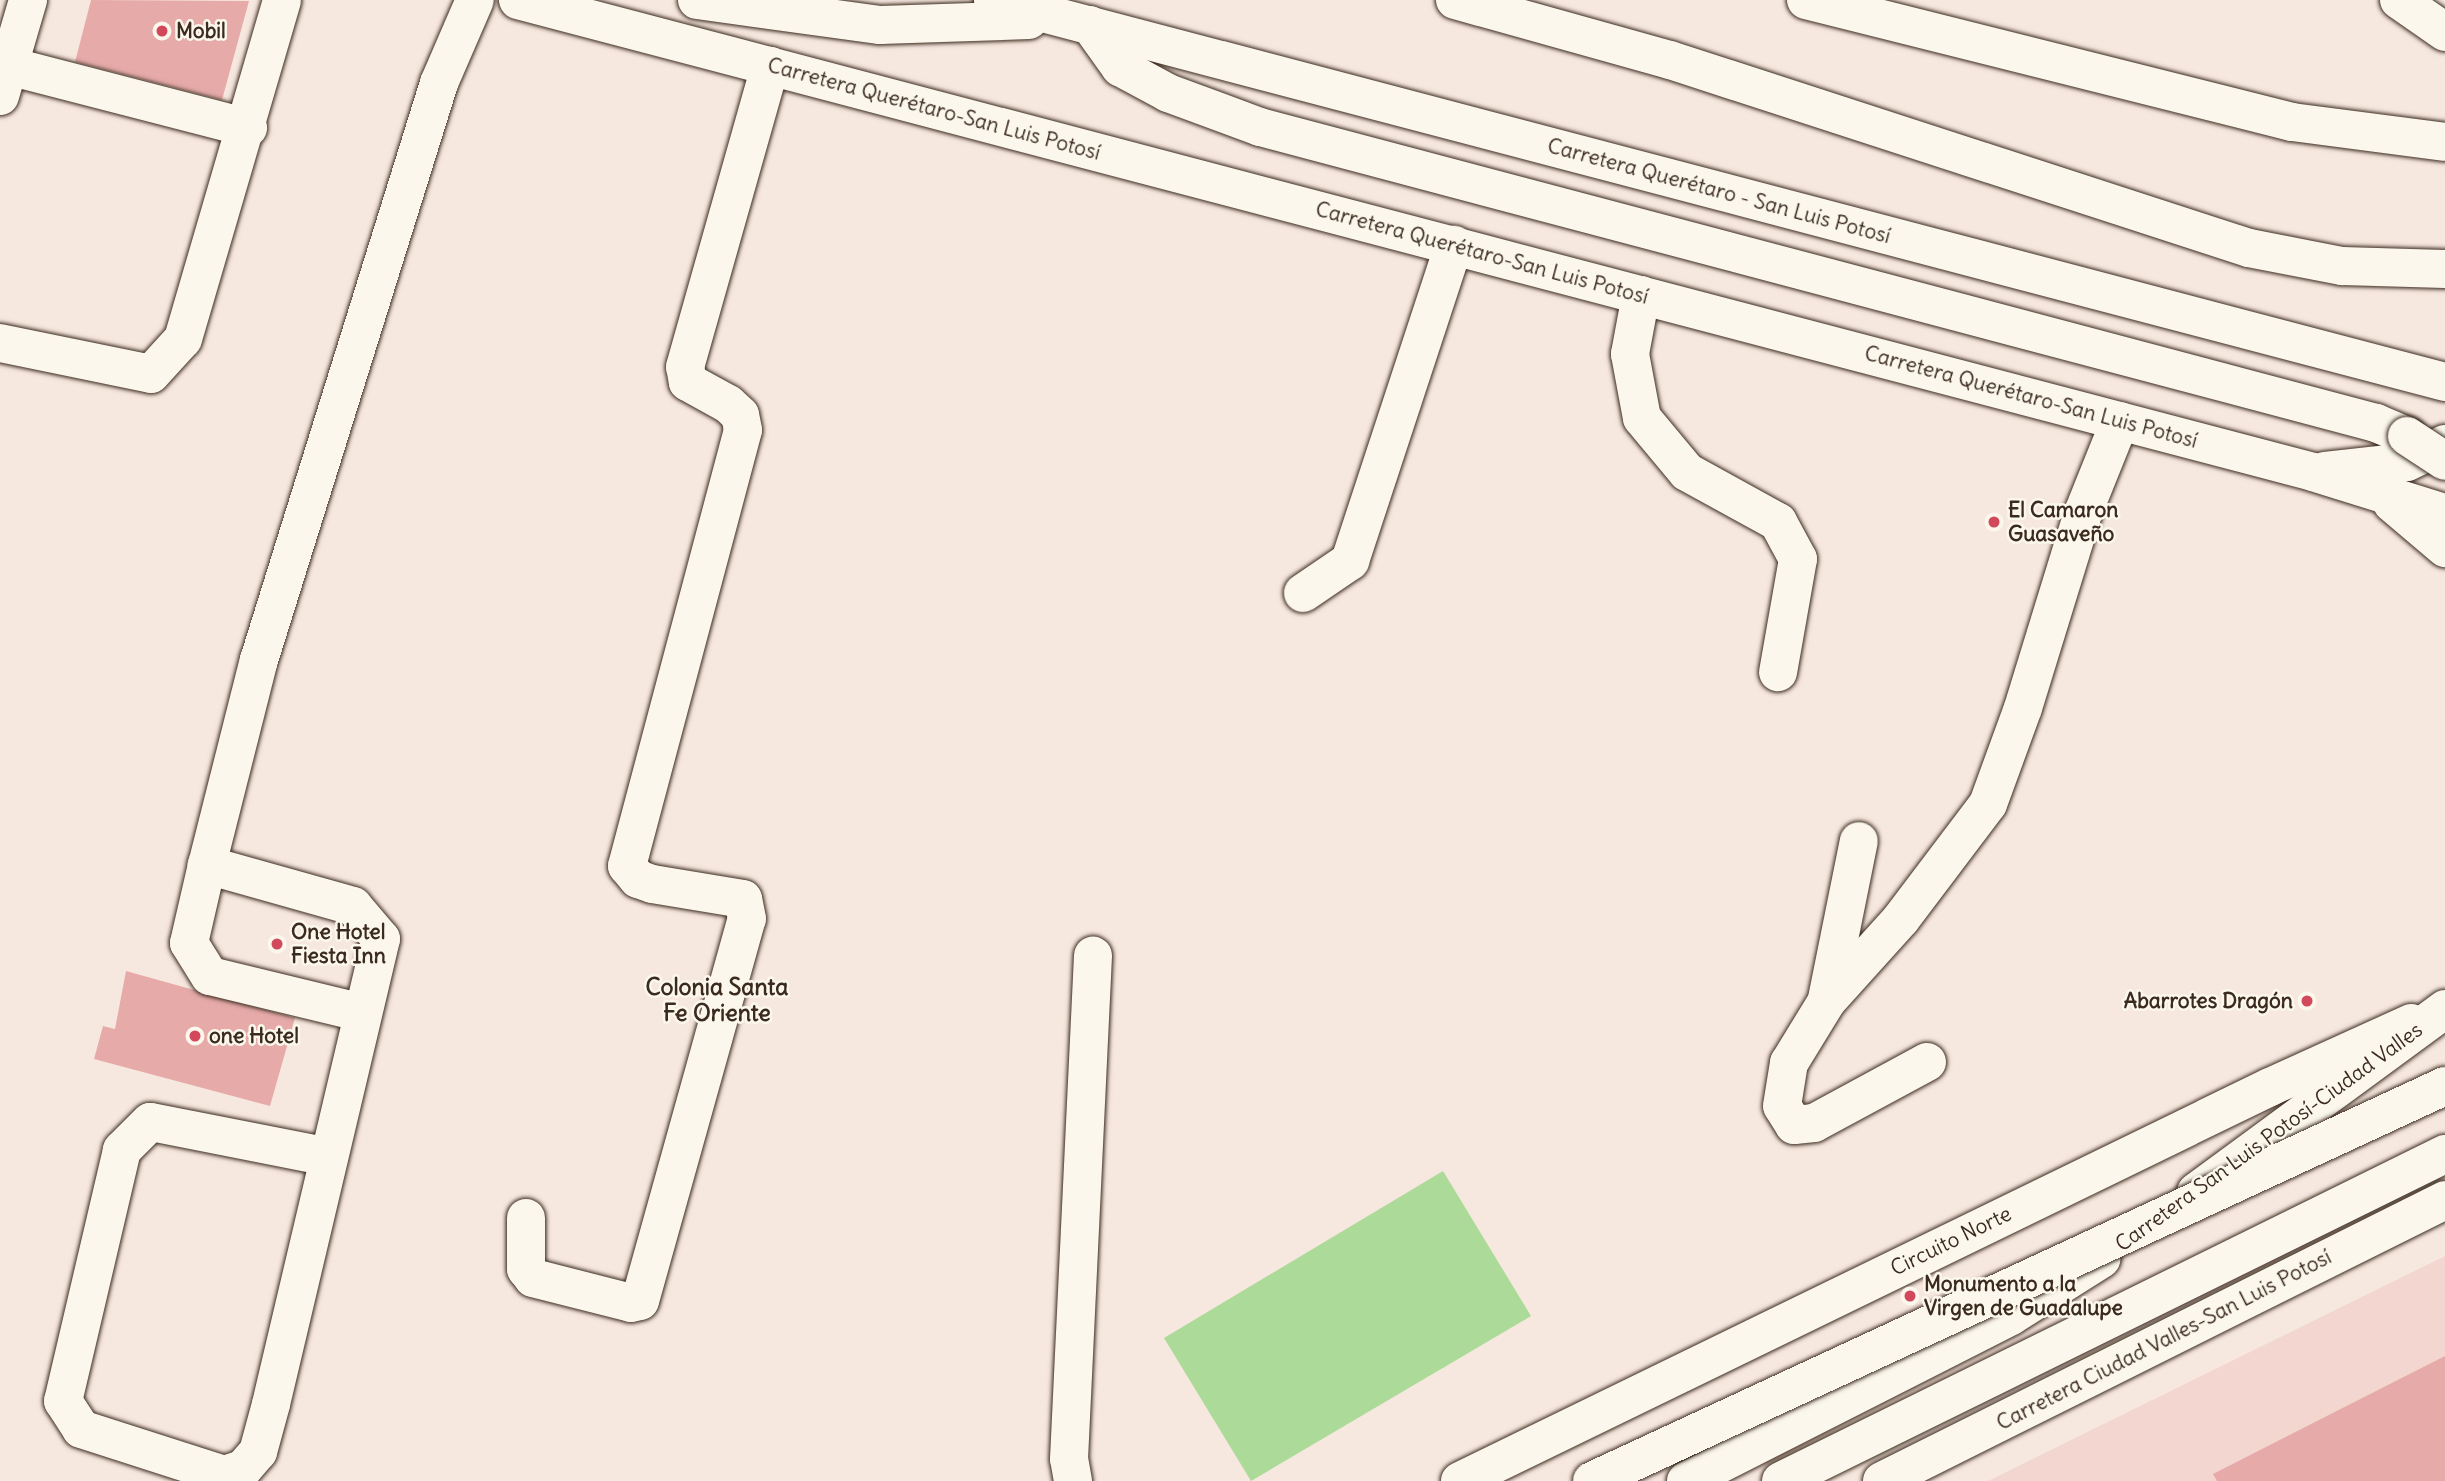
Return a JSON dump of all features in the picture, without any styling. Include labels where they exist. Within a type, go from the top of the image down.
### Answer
[{"type":"main road","points":[[28,0],[4,81],[248,128]]},
{"type":"main road","points":[[0,344],[151,374],[183,339],[248,128],[282,0]]},
{"type":"main road","points":[[363,1013],[210,975],[190,943],[207,865],[267,634],[439,83],[475,0]]},
{"type":"main road","name":"Carretera Querétaro-San Luis Potosí","points":[[518,0],[2313,472],[2445,513]]},
{"type":"main road","points":[[696,0],[880,25],[1080,22],[1120,67],[1168,93],[1260,127],[2363,419],[2407,436],[2445,461]]},
{"type":"main road","name":"Carretera Querétaro - San Luis Potosí","points":[[993,0],[2445,382]]},
{"type":"main road","points":[[1455,0],[1670,60],[2249,248],[2342,266],[2445,269]]},
{"type":"main road","points":[[1806,0],[2292,122],[2445,142]]},
{"type":"main road","points":[[2399,0],[2445,33]]},
{"type":"main road","points":[[526,1218],[526,1269],[533,1278],[631,1303],[640,1301],[747,919],[743,899],[652,884],[638,879],[627,866],[743,430],[740,415],[728,404],[688,382],[685,367],[770,66]]},
{"type":"main road","points":[[1303,593],[1350,561],[1454,245]]},
{"type":"main road","points":[[1642,295],[1630,354],[1642,418],[1687,472],[1778,522],[1798,559],[1778,671]]},
{"type":"main road","points":[[1927,1062],[1814,1123],[1794,1125],[1783,1106],[1789,1063],[1827,1001],[1901,919],[1988,803],[2023,708],[2083,513],[2120,421]]},
{"type":"main road","points":[[2313,472],[2407,463],[2445,444]]},
{"type":"main road","points":[[2382,495],[2445,548]]},
{"type":"main road","points":[[1827,1001],[1859,841]]},
{"type":"main road","points":[[207,865],[353,906],[381,939],[329,1157],[258,1452],[243,1469],[224,1475],[81,1429],[64,1401],[122,1150],[150,1122],[329,1157]]},
{"type":"main road","points":[[1073,1481],[1069,1460],[1093,956]]},
{"type":"main road","name":"Circuito Norte","points":[[1460,1481],[2245,1099],[2445,1008]]},
{"type":"main road","name":"Carretera San Luis Potosí-Ciudad Valles","points":[[1686,1481],[2011,1316],[2121,1246],[2445,1008]]},
{"type":"main road","points":[[1592,1481],[2445,1086]]},
{"type":"main road","points":[[1781,1481],[2445,1154]]},
{"type":"main road","name":"Carretera Ciudad Valles-San Luis Potosí","points":[[1882,1481],[2445,1200]]},
{"type":"shaded area","points":[[2445,1256],[2445,1481],[1988,1481]]},
{"type":"green space","points":[[1443,1171],[1531,1316],[1251,1481],[1164,1338]]},
{"type":"building","name":"Mobil","points":[[91,0],[249,1],[222,100],[75,62]]},
{"type":"building","name":"one Hotel","points":[[126,971],[295,1018],[270,1106],[94,1059],[103,1026],[115,1029]]},
{"type":"building","points":[[2445,1356],[2445,1481],[2217,1481],[2213,1474]]},
{"type":"place","name":"Mobil","points":[[162,31]]},
{"type":"place","name":"El Camaron Guasaveño","points":[[1994,522]]},
{"type":"place","name":"One Hotel Fiesta Inn","points":[[277,944]]},
{"type":"place","name":"Abarrotes Dragón","points":[[2307,1001]]},
{"type":"place","name":"one Hotel","points":[[195,1036]]},
{"type":"place","name":"Monumento a la Virgen de Guadalupe","points":[[1910,1296]]},
{"type":"district","name":"Colonia Santa Fe Oriente","points":[[717,1000]]}]
